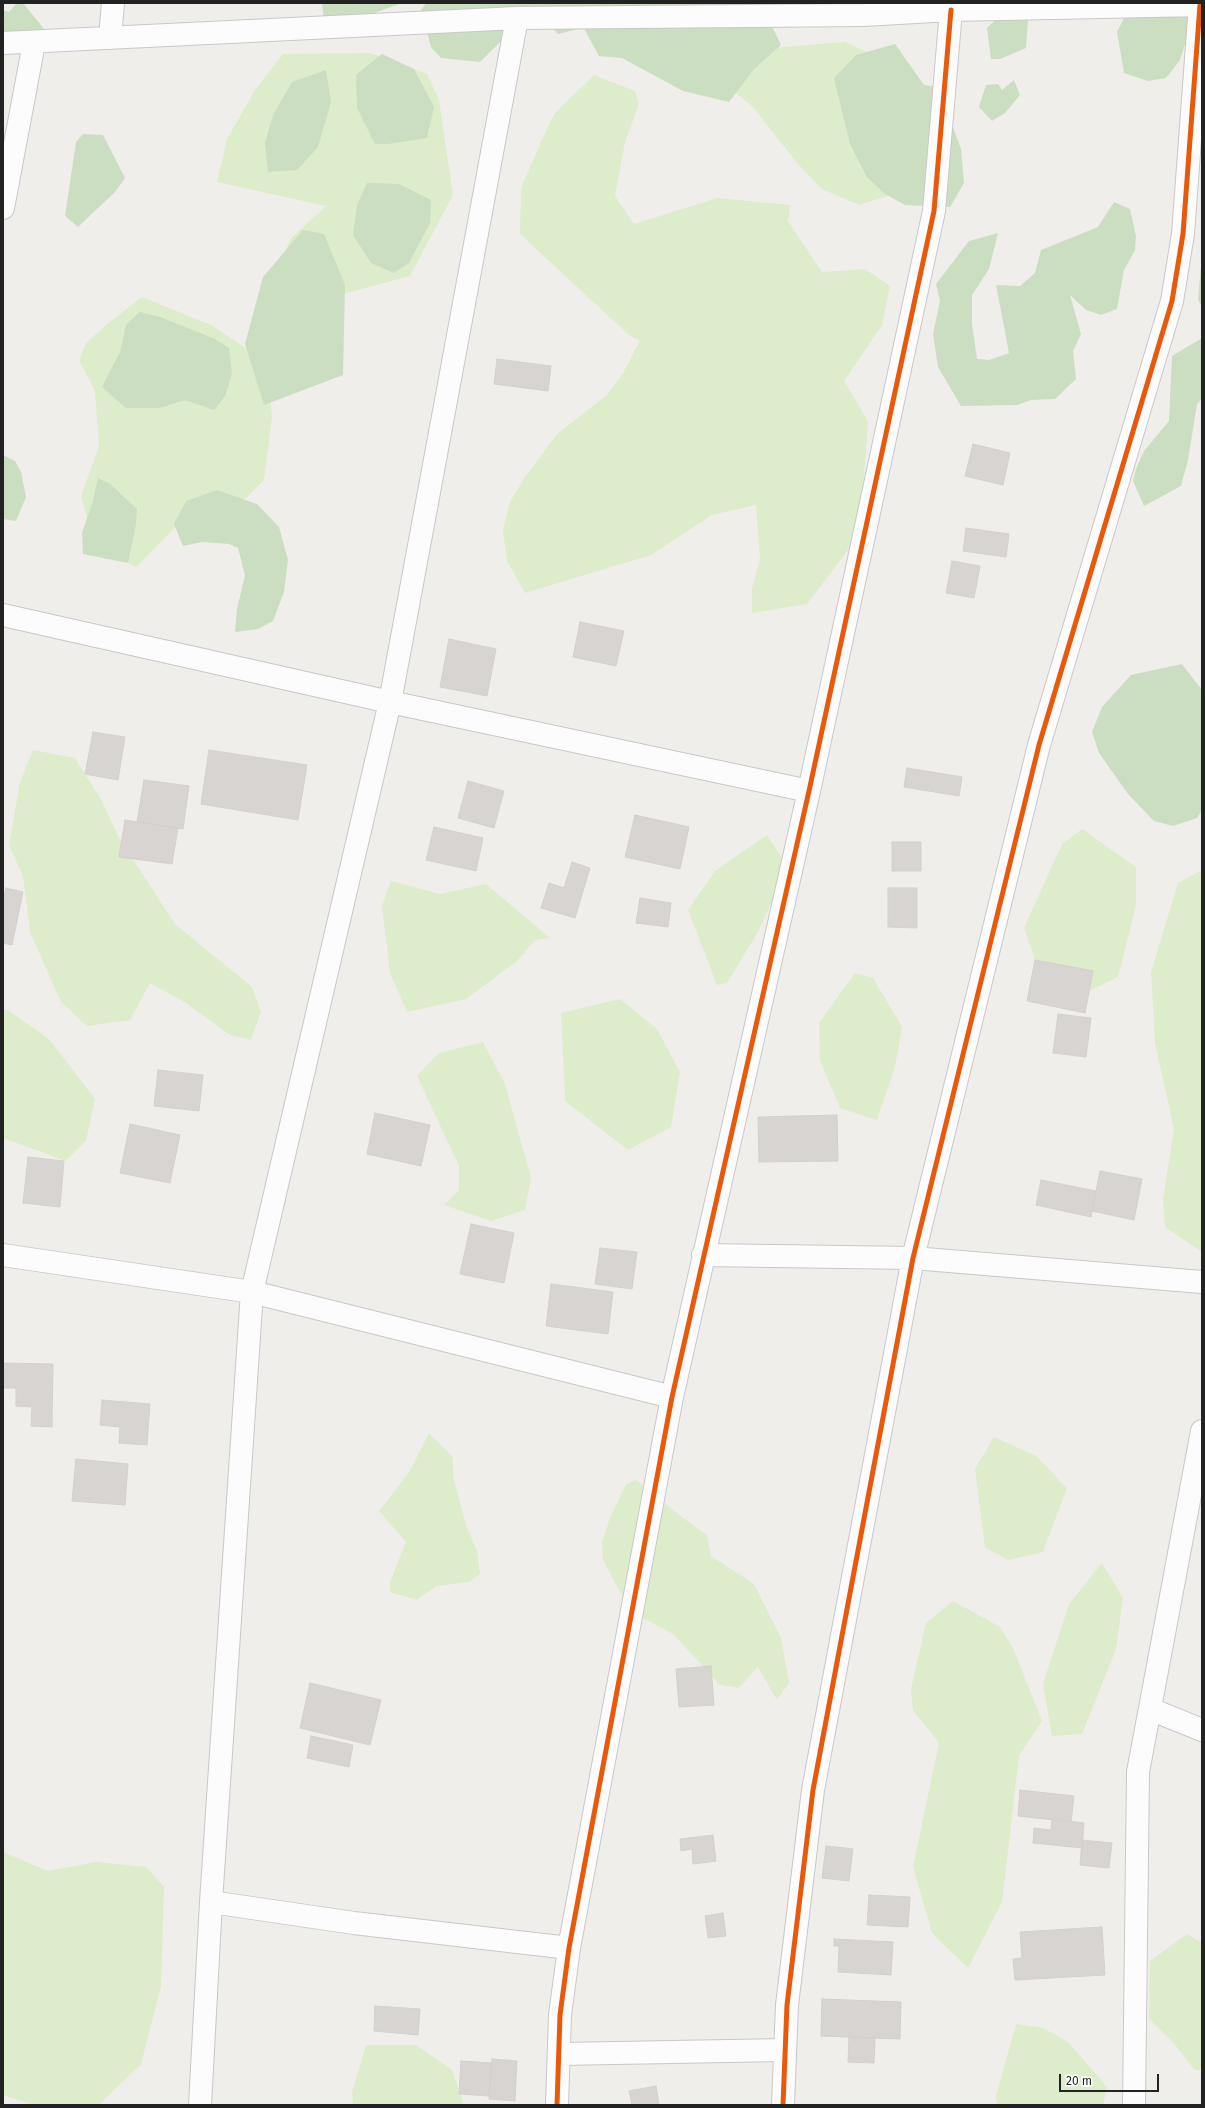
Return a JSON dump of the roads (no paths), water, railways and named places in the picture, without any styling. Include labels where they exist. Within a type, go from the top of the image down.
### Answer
[{"type":"street","points":[[110,38],[113,3]]},
{"type":"street","points":[[3,43],[34,43],[517,18],[865,9],[951,10],[1201,5],[1182,234],[1172,301],[1039,745],[913,1258],[813,1790],[787,2005],[783,2105]]},
{"type":"street","points":[[557,2105],[560,2015],[569,1948],[672,1397],[702,1255],[809,790],[934,212],[951,10]]},
{"type":"street","points":[[200,2105],[211,1902],[252,1292],[390,702],[517,18]]},
{"type":"street","points":[[3,208],[34,43]]},
{"type":"street","points":[[3,615],[390,702],[809,790]]},
{"type":"street","points":[[3,1255],[252,1292],[672,1397]]},
{"type":"street","points":[[702,1255],[913,1258],[1202,1282]]},
{"type":"street","points":[[1134,2105],[1138,1772],[1202,1431]]},
{"type":"street","points":[[1150,1709],[1202,1730]]},
{"type":"street","points":[[211,1902],[354,1923],[569,1948]]},
{"type":"street","points":[[559,2054],[786,2050]]}]
